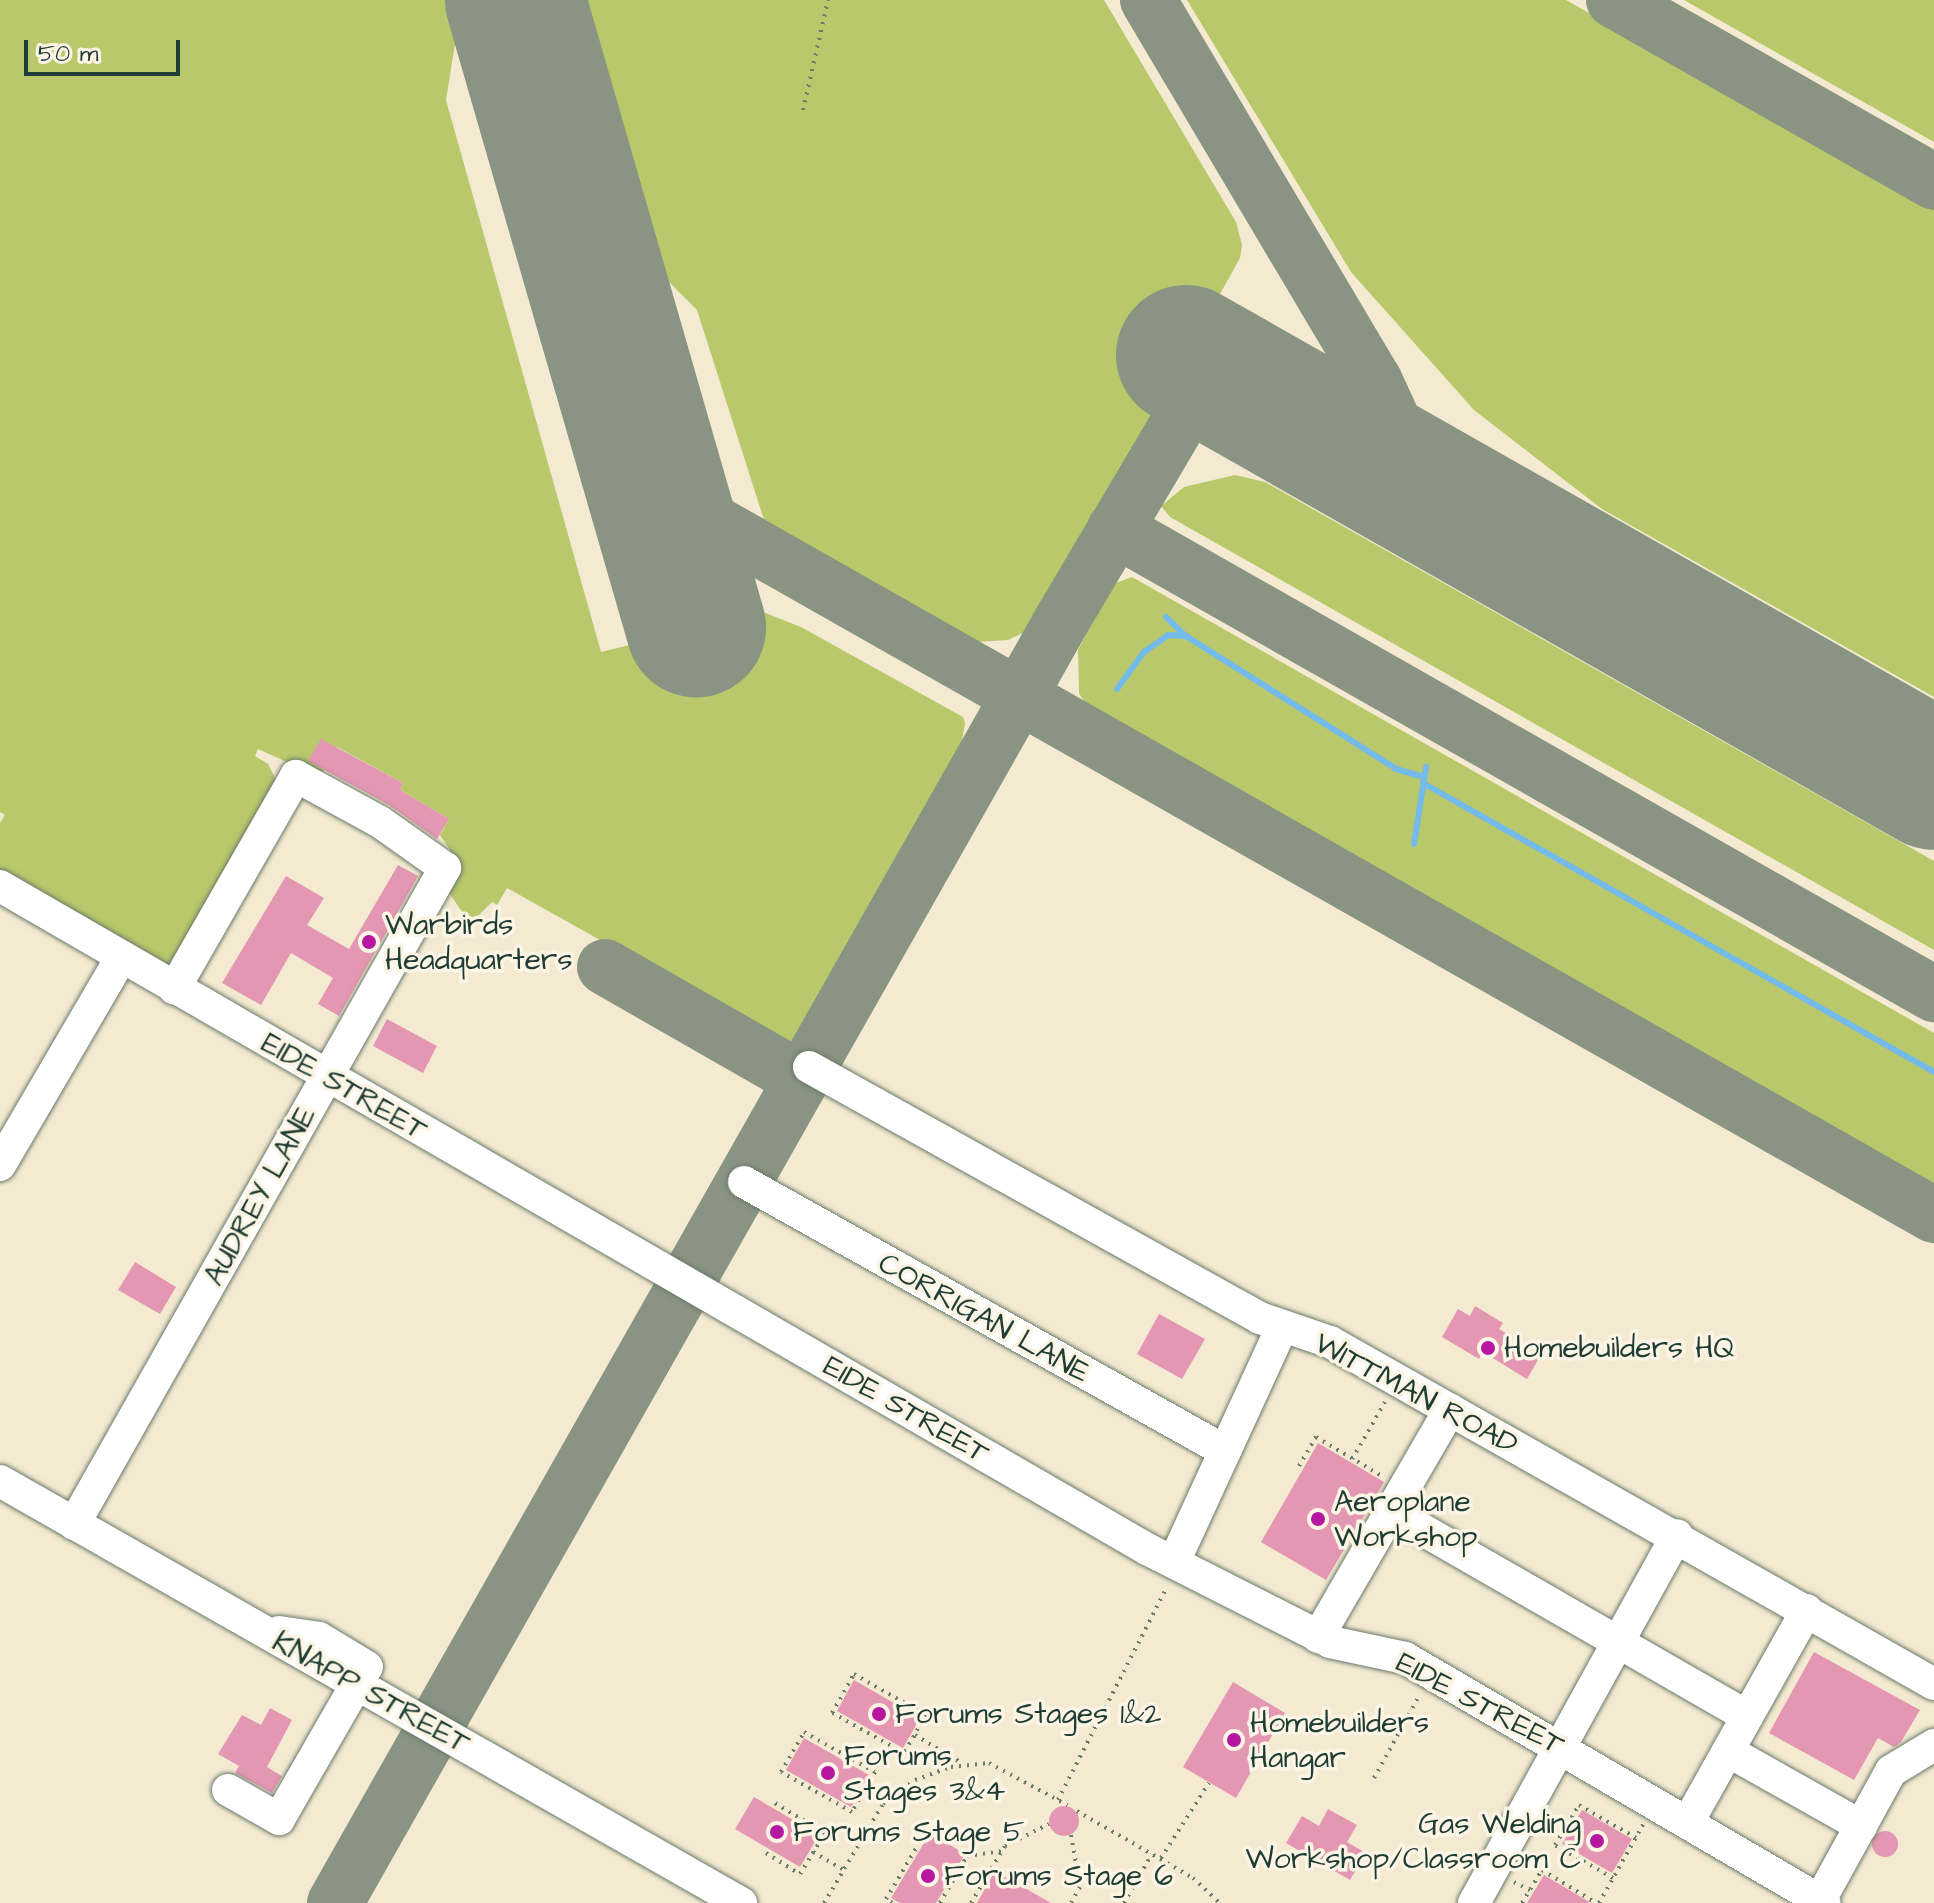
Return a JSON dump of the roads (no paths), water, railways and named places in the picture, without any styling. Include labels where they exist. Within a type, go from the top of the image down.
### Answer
[{"type":"lane","name":"AUDREY LANE","points":[[74,1524],[327,1078],[442,865],[296,776],[174,989]]},
{"type":"lane","name":"EIDE STREET","points":[[0,886],[327,1078],[1174,1562],[1318,1637],[1405,1658],[1561,1745],[1822,1902]]},
{"type":"lane","points":[[0,1165],[121,958]]},
{"type":"lane","name":"WITTMAN ROAD","points":[[809,1067],[1281,1329],[1330,1342],[1677,1535],[1934,1684]]},
{"type":"lane","name":"CORRIGAN LANE","points":[[744,1182],[1225,1451]]},
{"type":"lane","points":[[1174,1562],[1281,1329]]},
{"type":"lane","points":[[1318,1637],[1450,1409]]},
{"type":"lane","name":"KNAPP STREET","points":[[0,1481],[741,1903]]},
{"type":"lane","points":[[1397,1500],[1618,1642],[1747,1716]]},
{"type":"lane","points":[[1474,1903],[1677,1535]]},
{"type":"lane","points":[[1688,1822],[1807,1610]]},
{"type":"lane","points":[[263,1632],[296,1631],[319,1638],[367,1667],[394,1706]]},
{"type":"lane","points":[[228,1790],[279,1819],[356,1685]]},
{"type":"lane","points":[[1822,1902],[1891,1771],[1934,1745]]},
{"type":"lane","points":[[1728,1751],[1861,1826]]},
{"type":"waterway","points":[[1166,617],[1186,636]]},
{"type":"waterway","points":[[1117,689],[1144,652],[1168,635],[1186,636],[1396,769],[1424,777]]},
{"type":"waterway","points":[[1414,844],[1426,767]]},
{"type":"waterway","points":[[1423,783],[1934,1072]]},
{"type":"place","name":"Warbirds Headquarters","points":[[369,942]]},
{"type":"place","name":"Homebuilders HQ","points":[[1488,1348]]},
{"type":"place","name":"Aeroplane Workshop","points":[[1318,1519]]},
{"type":"place","name":"Forums Stages 1&2","points":[[879,1714]]},
{"type":"place","name":"Homebuilders Hangar","points":[[1234,1740]]},
{"type":"place","name":"Forums Stages 3&4","points":[[828,1773]]},
{"type":"place","name":"Forums Stage 5","points":[[777,1832]]},
{"type":"place","name":"Gas Welding Workshop/Classroom C","points":[[1597,1841]]},
{"type":"place","name":"Forums Stage 6","points":[[928,1876]]}]
